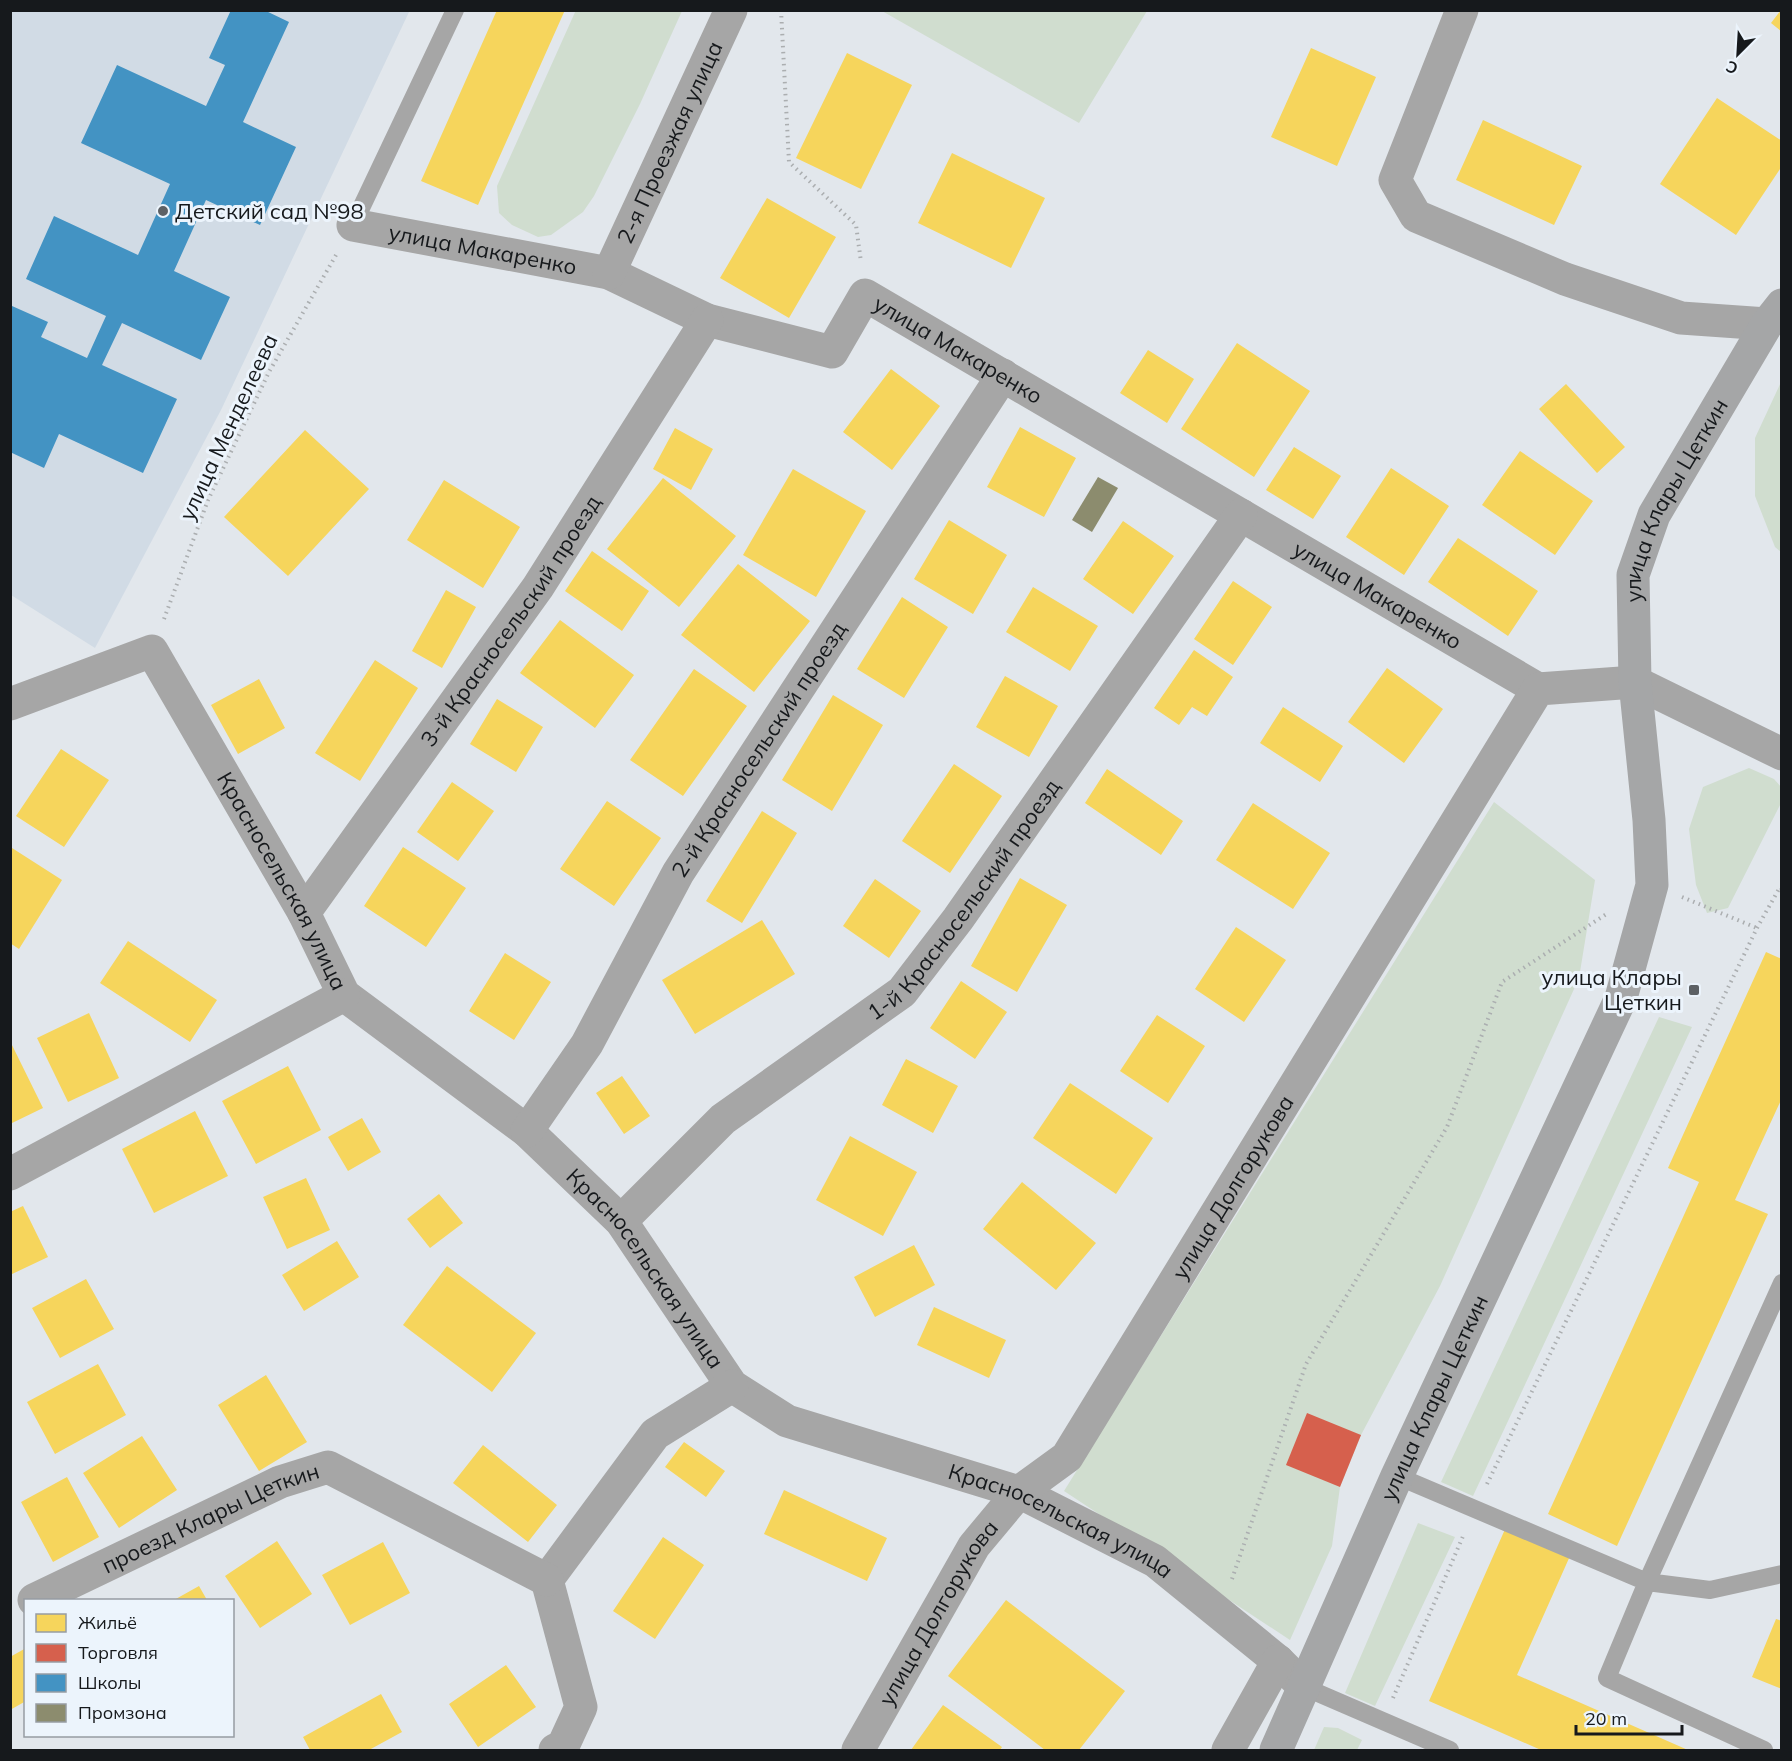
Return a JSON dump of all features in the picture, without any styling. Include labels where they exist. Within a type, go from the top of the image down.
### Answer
[{"type":"main road","name":"улица Клары Цеткин","points":[[1276,1750],[1397,1476],[1621,998],[1652,885],[1649,820],[1635,682],[1633,575],[1654,515],[1774,315]]},
{"type":"street","name":"2-я Проезжая улица","points":[[609,273],[731,10]]},
{"type":"street","points":[[1462,10],[1395,180],[1416,216],[1565,279],[1681,318],[1774,315]]},
{"type":"street","name":"улица Макаренко","points":[[353,225],[609,273],[707,320],[832,352],[866,295],[1539,689]]},
{"type":"street","name":"3-й Красносельский проезд","points":[[304,913],[538,587],[707,320]]},
{"type":"street","name":"2-й Красносельский проезд","points":[[527,1131],[587,1044],[678,873],[1003,375]]},
{"type":"street","name":"1-й Красносельский проезд","points":[[621,1221],[723,1119],[902,992],[958,919],[1240,515]]},
{"type":"street","points":[[10,704],[152,651]]},
{"type":"street","name":"Красносельская улица","points":[[152,651],[304,913],[344,995],[527,1131],[621,1221],[732,1386],[787,1421],[1019,1492],[1155,1561],[1278,1661],[1304,1687]]},
{"type":"street","points":[[1539,689],[1635,682],[1782,754]]},
{"type":"street","name":"улица Долгорукова","points":[[858,1750],[974,1546],[1019,1492],[1067,1457],[1539,689]]},
{"type":"street","points":[[10,1174],[344,995]]},
{"type":"street","points":[[555,1750],[563,1746],[581,1707],[547,1580],[655,1434],[732,1386]]},
{"type":"street","name":"проезд Клары Цеткин","points":[[36,1599],[280,1482],[328,1467],[547,1580]]},
{"type":"street","points":[[10,1612],[24,1606]]},
{"type":"street","points":[[1228,1750],[1278,1661]]},
{"type":"lane","points":[[353,225],[454,10]]},
{"type":"lane","points":[[1764,1750],[1607,1678],[1647,1582],[1782,1283]]},
{"type":"lane","points":[[1397,1476],[1647,1582],[1710,1590],[1782,1574]]},
{"type":"lane","points":[[1304,1687],[1450,1750]]},
{"type":"path","points":[[782,10],[789,162],[856,225],[866,295]]},
{"type":"path","name":"улица Менделеева","points":[[152,651],[208,500],[269,372],[353,225]]},
{"type":"path","points":[[1221,1614],[1306,1364],[1447,1127],[1502,982],[1652,885],[1756,928]]},
{"type":"path","points":[[1383,1720],[1476,1508],[1756,928],[1781,887]]},
{"type":"shaded area","name":"Детский сад №98","points":[[408,10],[221,410],[95,648],[11,595],[10,11]]},
{"type":"green space","points":[[576,10],[682,11],[640,104],[594,196],[583,212],[551,235],[538,237],[512,225],[499,213],[497,186]]},
{"type":"green space","points":[[882,11],[1147,11],[1079,123]]},
{"type":"green space","points":[[1781,382],[1781,552],[1775,547],[1755,496],[1755,438]]},
{"type":"green space","points":[[1749,768],[1774,779],[1781,787],[1781,803],[1728,908],[1707,913],[1696,885],[1689,829],[1703,787]]},
{"type":"green space","points":[[1494,802],[1595,880],[1579,978],[1440,1286],[1361,1435],[1340,1487],[1332,1546],[1290,1640],[1064,1491]]},
{"type":"green space","points":[[1659,1017],[1692,1027],[1473,1496],[1441,1482]]},
{"type":"green space","points":[[1418,1523],[1455,1537],[1375,1706],[1345,1693]]},
{"type":"green space","points":[[1324,1727],[1338,1728],[1362,1740],[1357,1750],[1314,1750]]},
{"type":"building: Жильё","points":[[497,10],[565,10],[478,205],[421,181]]},
{"type":"building: Жильё","points":[[1782,10],[1782,32],[1771,23]]},
{"type":"building: Жильё","points":[[1311,48],[1376,77],[1337,166],[1271,137]]},
{"type":"building: Жильё","points":[[847,53],[912,85],[861,189],[796,158]]},
{"type":"building: Жильё","points":[[1717,98],[1782,141],[1782,166],[1736,235],[1660,184]]},
{"type":"building: Жильё","points":[[1483,120],[1582,166],[1554,225],[1456,180]]},
{"type":"building: Жильё","points":[[952,153],[1045,198],[1011,268],[918,223]]},
{"type":"building: Жильё","points":[[767,198],[836,237],[789,318],[720,278]]},
{"type":"building: Жильё","points":[[1237,343],[1310,391],[1254,477],[1181,429]]},
{"type":"building: Жильё","points":[[1148,350],[1194,379],[1167,423],[1120,393]]},
{"type":"building: Жильё","points":[[891,369],[940,406],[892,470],[843,432]]},
{"type":"building: Жильё","points":[[1566,384],[1625,447],[1597,473],[1539,409]]},
{"type":"building: Жильё","points":[[1020,427],[1076,458],[1044,517],[987,487]]},
{"type":"building: Жильё","points":[[675,428],[713,449],[691,490],[653,469]]},
{"type":"building: Жильё","points":[[305,430],[369,489],[288,576],[224,517]]},
{"type":"building: Жильё","points":[[1294,447],[1341,476],[1313,519],[1266,490]]},
{"type":"building: Жильё","points":[[1520,451],[1593,501],[1555,555],[1482,505]]},
{"type":"building: Жильё","points":[[1391,468],[1449,506],[1404,575],[1346,537]]},
{"type":"building: Жильё","points":[[793,469],[866,511],[816,597],[743,555]]},
{"type":"building: Жильё","points":[[663,478],[736,536],[679,607],[607,549]]},
{"type":"building: Жильё","points":[[444,480],[520,527],[483,588],[407,540]]},
{"type":"building: Жильё","points":[[949,520],[1007,555],[973,614],[914,579]]},
{"type":"building: Жильё","points":[[1123,521],[1174,556],[1133,614],[1083,579]]},
{"type":"building: Жильё","points":[[1458,538],[1538,591],[1508,636],[1428,582]]},
{"type":"building: Жильё","points":[[592,551],[649,591],[622,631],[565,591]]},
{"type":"building: Жильё","points":[[738,564],[810,621],[754,692],[681,635]]},
{"type":"building: Жильё","points":[[1233,581],[1272,607],[1233,665],[1194,639]]},
{"type":"building: Жильё","points":[[1033,587],[1098,626],[1070,671],[1006,632]]},
{"type":"building: Жильё","points":[[446,590],[476,607],[442,668],[412,651]]},
{"type":"building: Жильё","points":[[902,597],[948,627],[904,698],[857,669]]},
{"type":"building: Жильё","points":[[560,620],[634,675],[595,728],[520,673]]},
{"type":"building: Жильё","points":[[1194,650],[1233,677],[1207,716],[1192,707],[1179,725],[1154,708]]},
{"type":"building: Жильё","points":[[375,660],[418,688],[360,781],[315,753]]},
{"type":"building: Жильё","points":[[1387,668],[1443,709],[1404,763],[1348,722]]},
{"type":"building: Жильё","points":[[694,669],[747,706],[683,796],[630,760]]},
{"type":"building: Жильё","points":[[1005,676],[1058,706],[1029,757],[976,727]]},
{"type":"building: Жильё","points":[[259,679],[285,728],[238,754],[211,705]]},
{"type":"building: Жильё","points":[[833,695],[883,725],[832,811],[782,780]]},
{"type":"building: Жильё","points":[[497,699],[543,727],[516,772],[470,744]]},
{"type":"building: Жильё","points":[[1283,707],[1343,746],[1320,782],[1260,743]]},
{"type":"building: Жильё","points":[[61,749],[109,780],[64,847],[16,816]]},
{"type":"building: Жильё","points":[[954,764],[1002,796],[950,873],[902,841]]},
{"type":"building: Жильё","points":[[1107,769],[1183,821],[1161,855],[1085,803]]},
{"type":"building: Жильё","points":[[452,782],[494,811],[458,861],[417,832]]},
{"type":"building: Жильё","points":[[607,801],[661,838],[614,906],[560,869]]},
{"type":"building: Жильё","points":[[1253,803],[1330,853],[1293,909],[1216,860]]},
{"type":"building: Жильё","points":[[762,811],[797,833],[742,923],[706,901]]},
{"type":"building: Жильё","points":[[403,847],[466,888],[426,947],[364,906]]},
{"type":"building: Жильё","points":[[12,848],[62,880],[19,949],[10,943],[10,851]]},
{"type":"building: Жильё","points":[[1020,878],[1067,905],[1017,992],[971,966]]},
{"type":"building: Жильё","points":[[875,879],[921,911],[889,958],[843,926]]},
{"type":"building: Жильё","points":[[762,920],[795,974],[695,1034],[662,980]]},
{"type":"building: Жильё","points":[[1236,927],[1286,960],[1244,1022],[1195,989]]},
{"type":"building: Жильё","points":[[128,941],[217,1000],[190,1042],[100,983]]},
{"type":"building: Жильё","points":[[1766,952],[1782,959],[1782,1098],[1735,1200],[1768,1214],[1617,1546],[1548,1514],[1699,1182],[1668,1168]]},
{"type":"building: Жильё","points":[[505,953],[551,982],[514,1040],[469,1011]]},
{"type":"building: Жильё","points":[[961,981],[1007,1012],[975,1059],[930,1028]]},
{"type":"building: Жильё","points":[[89,1013],[119,1078],[68,1102],[37,1038]]},
{"type":"building: Жильё","points":[[1157,1015],[1205,1046],[1168,1103],[1120,1071]]},
{"type":"building: Жильё","points":[[10,1041],[43,1108],[10,1124]]},
{"type":"building: Жильё","points":[[906,1059],[958,1086],[933,1133],[882,1105]]},
{"type":"building: Жильё","points":[[288,1066],[321,1130],[256,1164],[222,1101]]},
{"type":"building: Жильё","points":[[622,1076],[650,1116],[624,1134],[596,1093]]},
{"type":"building: Жильё","points":[[1070,1083],[1153,1138],[1116,1194],[1033,1138]]},
{"type":"building: Жильё","points":[[195,1111],[228,1176],[154,1213],[122,1149]]},
{"type":"building: Жильё","points":[[362,1118],[381,1152],[348,1171],[328,1137]]},
{"type":"building: Жильё","points":[[850,1136],[917,1172],[883,1236],[816,1200]]},
{"type":"building: Жильё","points":[[306,1178],[330,1230],[287,1249],[263,1197]]},
{"type":"building: Жильё","points":[[1022,1182],[1096,1243],[1056,1290],[983,1229]]},
{"type":"building: Жильё","points":[[439,1194],[463,1223],[430,1248],[407,1219]]},
{"type":"building: Жильё","points":[[23,1206],[48,1257],[10,1275],[10,1212]]},
{"type":"building: Жильё","points":[[337,1241],[359,1277],[304,1311],[282,1275]]},
{"type":"building: Жильё","points":[[914,1245],[935,1285],[875,1317],[854,1277]]},
{"type":"building: Жильё","points":[[447,1266],[536,1333],[492,1392],[403,1325]]},
{"type":"building: Жильё","points":[[86,1279],[114,1329],[60,1358],[32,1308]]},
{"type":"building: Жильё","points":[[934,1307],[1006,1340],[989,1378],[917,1345]]},
{"type":"building: Жильё","points":[[98,1364],[126,1415],[55,1454],[27,1402]]},
{"type":"building: Жильё","points":[[266,1375],[307,1442],[259,1471],[218,1405]]},
{"type":"building: Жильё","points":[[142,1436],[177,1490],[119,1528],[83,1473]]},
{"type":"building: Жильё","points":[[684,1442],[725,1471],[706,1497],[665,1467]]},
{"type":"building: Жильё","points":[[483,1445],[557,1505],[528,1542],[453,1483]]},
{"type":"building: Жильё","points":[[67,1477],[99,1537],[53,1562],[21,1502]]},
{"type":"building: Жильё","points":[[784,1490],[887,1538],[867,1581],[764,1534]]},
{"type":"building: Жильё","points":[[1506,1527],[1570,1556],[1517,1675],[1688,1750],[1541,1750],[1429,1701]]},
{"type":"building: Жильё","points":[[663,1537],[704,1565],[655,1639],[613,1611]]},
{"type":"building: Жильё","points":[[277,1541],[312,1594],[260,1628],[225,1576]]},
{"type":"building: Жильё","points":[[383,1542],[410,1593],[350,1625],[322,1575]]},
{"type":"building: Жильё","points":[[199,1586],[206,1599],[176,1599]]},
{"type":"building: Жильё","points":[[1006,1600],[1125,1691],[1079,1750],[1045,1750],[948,1676]]},
{"type":"building: Жильё","points":[[1776,1619],[1782,1621],[1782,1689],[1752,1677]]},
{"type":"building: Жильё","points":[[24,1649],[24,1702],[10,1710],[10,1657]]},
{"type":"building: Жильё","points":[[506,1665],[536,1707],[478,1747],[449,1704]]},
{"type":"building: Жильё","points":[[381,1694],[402,1732],[369,1750],[310,1750],[303,1737]]},
{"type":"building: Жильё","points":[[943,1705],[1002,1747],[1000,1750],[911,1750]]},
{"type":"building: Торговля","points":[[1307,1413],[1361,1435],[1340,1487],[1286,1465]]},
{"type":"building: Школы","points":[[231,10],[264,10],[289,22],[243,122],[296,147],[260,225],[206,200],[174,271],[230,297],[201,360],[122,323],[102,365],[177,399],[143,473],[59,434],[44,468],[10,452],[10,309],[12,306],[48,322],[41,337],[87,358],[106,316],[26,279],[54,216],[138,255],[170,184],[81,143],[117,65],[206,106],[225,65],[209,58]]},
{"type":"building: Промзона","points":[[1098,477],[1118,488],[1092,532],[1072,520]]},
{"type":"place","name":"Детский сад №98","points":[[163,211]]},
{"type":"place","name":"улица Клары Цеткин","points":[[1694,990]]}]
